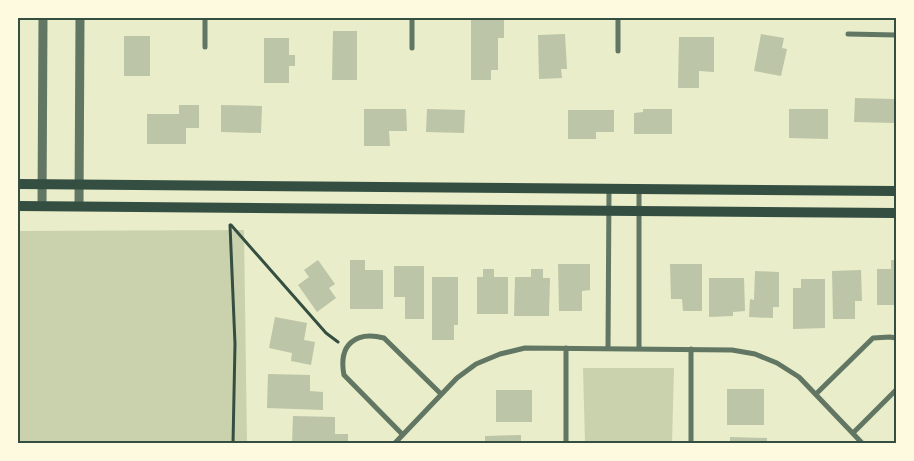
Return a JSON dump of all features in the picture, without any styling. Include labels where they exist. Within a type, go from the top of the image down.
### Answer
[{"type":"main road","points":[[18,184],[896,191]]},
{"type":"main road","points":[[18,206],[896,213]]},
{"type":"street","points":[[42,206],[43,18]]},
{"type":"street","points":[[78,206],[80,18]]},
{"type":"street","points":[[205,18],[205,47]]},
{"type":"street","points":[[412,18],[412,48]]},
{"type":"street","points":[[618,18],[618,51]]},
{"type":"street","points":[[848,34],[896,35]]},
{"type":"street","points":[[608,189],[608,348]]},
{"type":"street","points":[[639,189],[639,348]]},
{"type":"street","points":[[402,434],[344,375],[343,356],[348,344],[364,336],[374,335],[384,338],[441,394]]},
{"type":"street","points":[[816,394],[873,338],[896,338]]},
{"type":"street","points":[[394,444],[457,378],[476,364],[500,354],[526,348],[732,350],[755,354],[777,363],[799,377],[863,444]]},
{"type":"street","points":[[566,348],[566,444]]},
{"type":"street","points":[[691,349],[691,444]]},
{"type":"street","points":[[853,433],[896,390]]},
{"type":"path","points":[[233,444],[235,344],[230,225],[326,333],[347,348]]},
{"type":"green space","points":[[244,230],[247,443],[18,443],[18,231]]},
{"type":"green space","points":[[583,368],[674,368],[672,443],[585,443]]},
{"type":"building","points":[[471,18],[504,18],[504,38],[498,38],[498,70],[491,70],[491,80],[471,80]]},
{"type":"building","points":[[333,31],[357,31],[357,80],[332,80]]},
{"type":"building","points":[[565,34],[567,69],[561,69],[562,78],[539,79],[538,35]]},
{"type":"building","points":[[761,34],[784,38],[782,48],[787,49],[781,76],[754,71]]},
{"type":"building","points":[[124,36],[150,36],[150,76],[124,76]]},
{"type":"building","points":[[679,37],[714,37],[714,72],[699,71],[699,88],[678,88]]},
{"type":"building","points":[[264,38],[289,38],[289,55],[295,55],[295,66],[289,66],[289,83],[264,83]]},
{"type":"building","points":[[855,98],[894,99],[894,123],[854,122]]},
{"type":"building","points":[[179,105],[199,105],[199,128],[186,128],[186,144],[147,144],[147,114],[179,114]]},
{"type":"building","points":[[221,105],[262,106],[261,133],[221,132]]},
{"type":"building","points":[[364,109],[406,109],[407,131],[389,131],[390,146],[364,146]]},
{"type":"building","points":[[427,109],[465,110],[464,133],[426,132]]},
{"type":"building","points":[[643,109],[672,109],[672,134],[634,134],[634,113],[643,112]]},
{"type":"building","points":[[789,109],[828,109],[828,139],[789,138]]},
{"type":"building","points":[[568,110],[614,110],[614,132],[596,132],[596,139],[568,139]]},
{"type":"building","points":[[318,260],[335,284],[329,288],[336,298],[317,312],[298,285],[309,277],[304,270]]},
{"type":"building","points":[[350,260],[365,260],[365,270],[383,270],[383,309],[350,309]]},
{"type":"building","points":[[891,260],[896,260],[896,305],[877,305],[877,269],[891,269]]},
{"type":"building","points":[[558,264],[590,264],[590,290],[582,291],[582,311],[559,311]]},
{"type":"building","points":[[670,264],[702,264],[702,311],[683,311],[682,299],[671,299]]},
{"type":"building","points":[[394,266],[424,266],[424,319],[405,319],[405,297],[394,297]]},
{"type":"building","points":[[483,269],[494,269],[494,277],[508,277],[508,314],[477,314],[477,277],[483,277]]},
{"type":"building","points":[[531,269],[543,269],[543,278],[550,278],[549,316],[514,316],[515,277],[531,277]]},
{"type":"building","points":[[861,270],[862,301],[855,301],[855,319],[833,319],[832,271]]},
{"type":"building","points":[[755,271],[779,272],[779,307],[773,307],[773,318],[749,317],[750,299],[754,300]]},
{"type":"building","points":[[432,277],[458,277],[458,325],[454,325],[454,340],[432,340]]},
{"type":"building","points":[[709,278],[744,278],[745,311],[733,312],[733,316],[709,317]]},
{"type":"building","points":[[801,279],[825,279],[825,328],[793,329],[793,288],[801,288]]},
{"type":"building","points":[[275,317],[307,323],[304,340],[315,342],[311,365],[291,361],[292,353],[269,348]]},
{"type":"building","points":[[268,374],[310,375],[310,391],[323,392],[323,410],[267,408]]},
{"type":"building","points":[[727,389],[764,389],[764,425],[727,425]]},
{"type":"building","points":[[496,390],[532,390],[532,422],[496,422]]},
{"type":"building","points":[[293,416],[335,417],[335,434],[348,434],[348,444],[292,444]]},
{"type":"building","points":[[521,435],[521,444],[485,444],[485,436]]},
{"type":"building","points":[[730,437],[767,438],[767,444],[730,444]]}]
